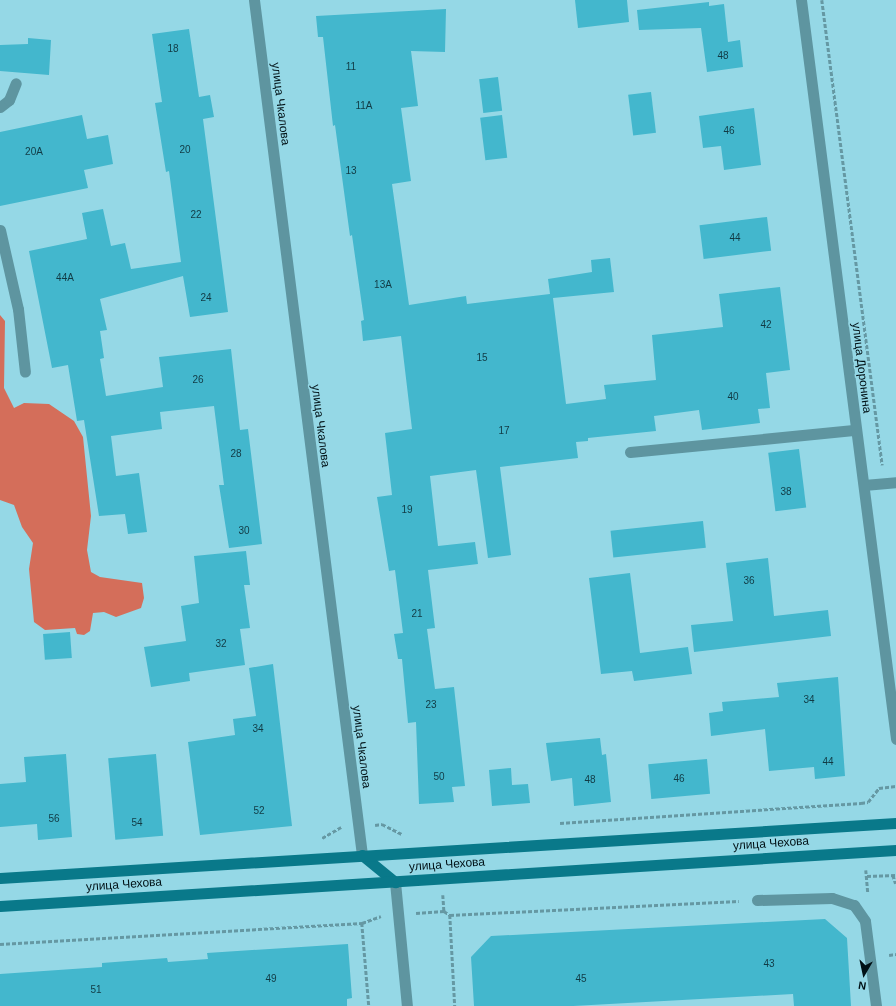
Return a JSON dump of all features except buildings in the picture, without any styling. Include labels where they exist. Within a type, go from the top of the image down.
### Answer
[{"type":"main road","name":"улица Чехова","points":[[0,878],[896,823]]},
{"type":"main road","name":"улица Чехова","points":[[0,906],[896,850]]},
{"type":"main road","points":[[362,855],[395,882]]},
{"type":"street","name":"улица Чкалова","points":[[254,0],[362,855]]},
{"type":"street","name":"улица Доронина","points":[[801,0],[896,739]]},
{"type":"street","points":[[0,107],[10,100],[16,83]]},
{"type":"street","points":[[0,230],[18,309],[25,372]]},
{"type":"street","points":[[630,452],[856,430]]},
{"type":"street","points":[[864,485],[896,482]]},
{"type":"street","points":[[395,882],[407,1006]]},
{"type":"street","points":[[757,900],[832,898],[854,905],[865,921],[876,1006]]},
{"type":"path","points":[[822,0],[848,187],[884,483]]},
{"type":"path","points":[[558,823],[861,803],[876,796],[879,788],[896,786]]},
{"type":"path","points":[[382,824],[391,831],[409,833]]},
{"type":"path","points":[[867,876],[894,875],[896,884]]},
{"type":"path","points":[[456,1006],[450,915],[757,900]]},
{"type":"path","points":[[0,944],[362,923],[368,1006]]},
{"type":"shaded area","points":[[0,315],[5,321],[4,388],[14,408],[24,403],[49,404],[74,421],[83,437],[91,516],[87,550],[91,572],[100,577],[142,583],[144,598],[141,608],[116,617],[104,612],[93,613],[90,631],[84,635],[77,634],[75,628],[45,630],[34,622],[29,569],[33,543],[22,527],[14,505],[0,500]]}]
